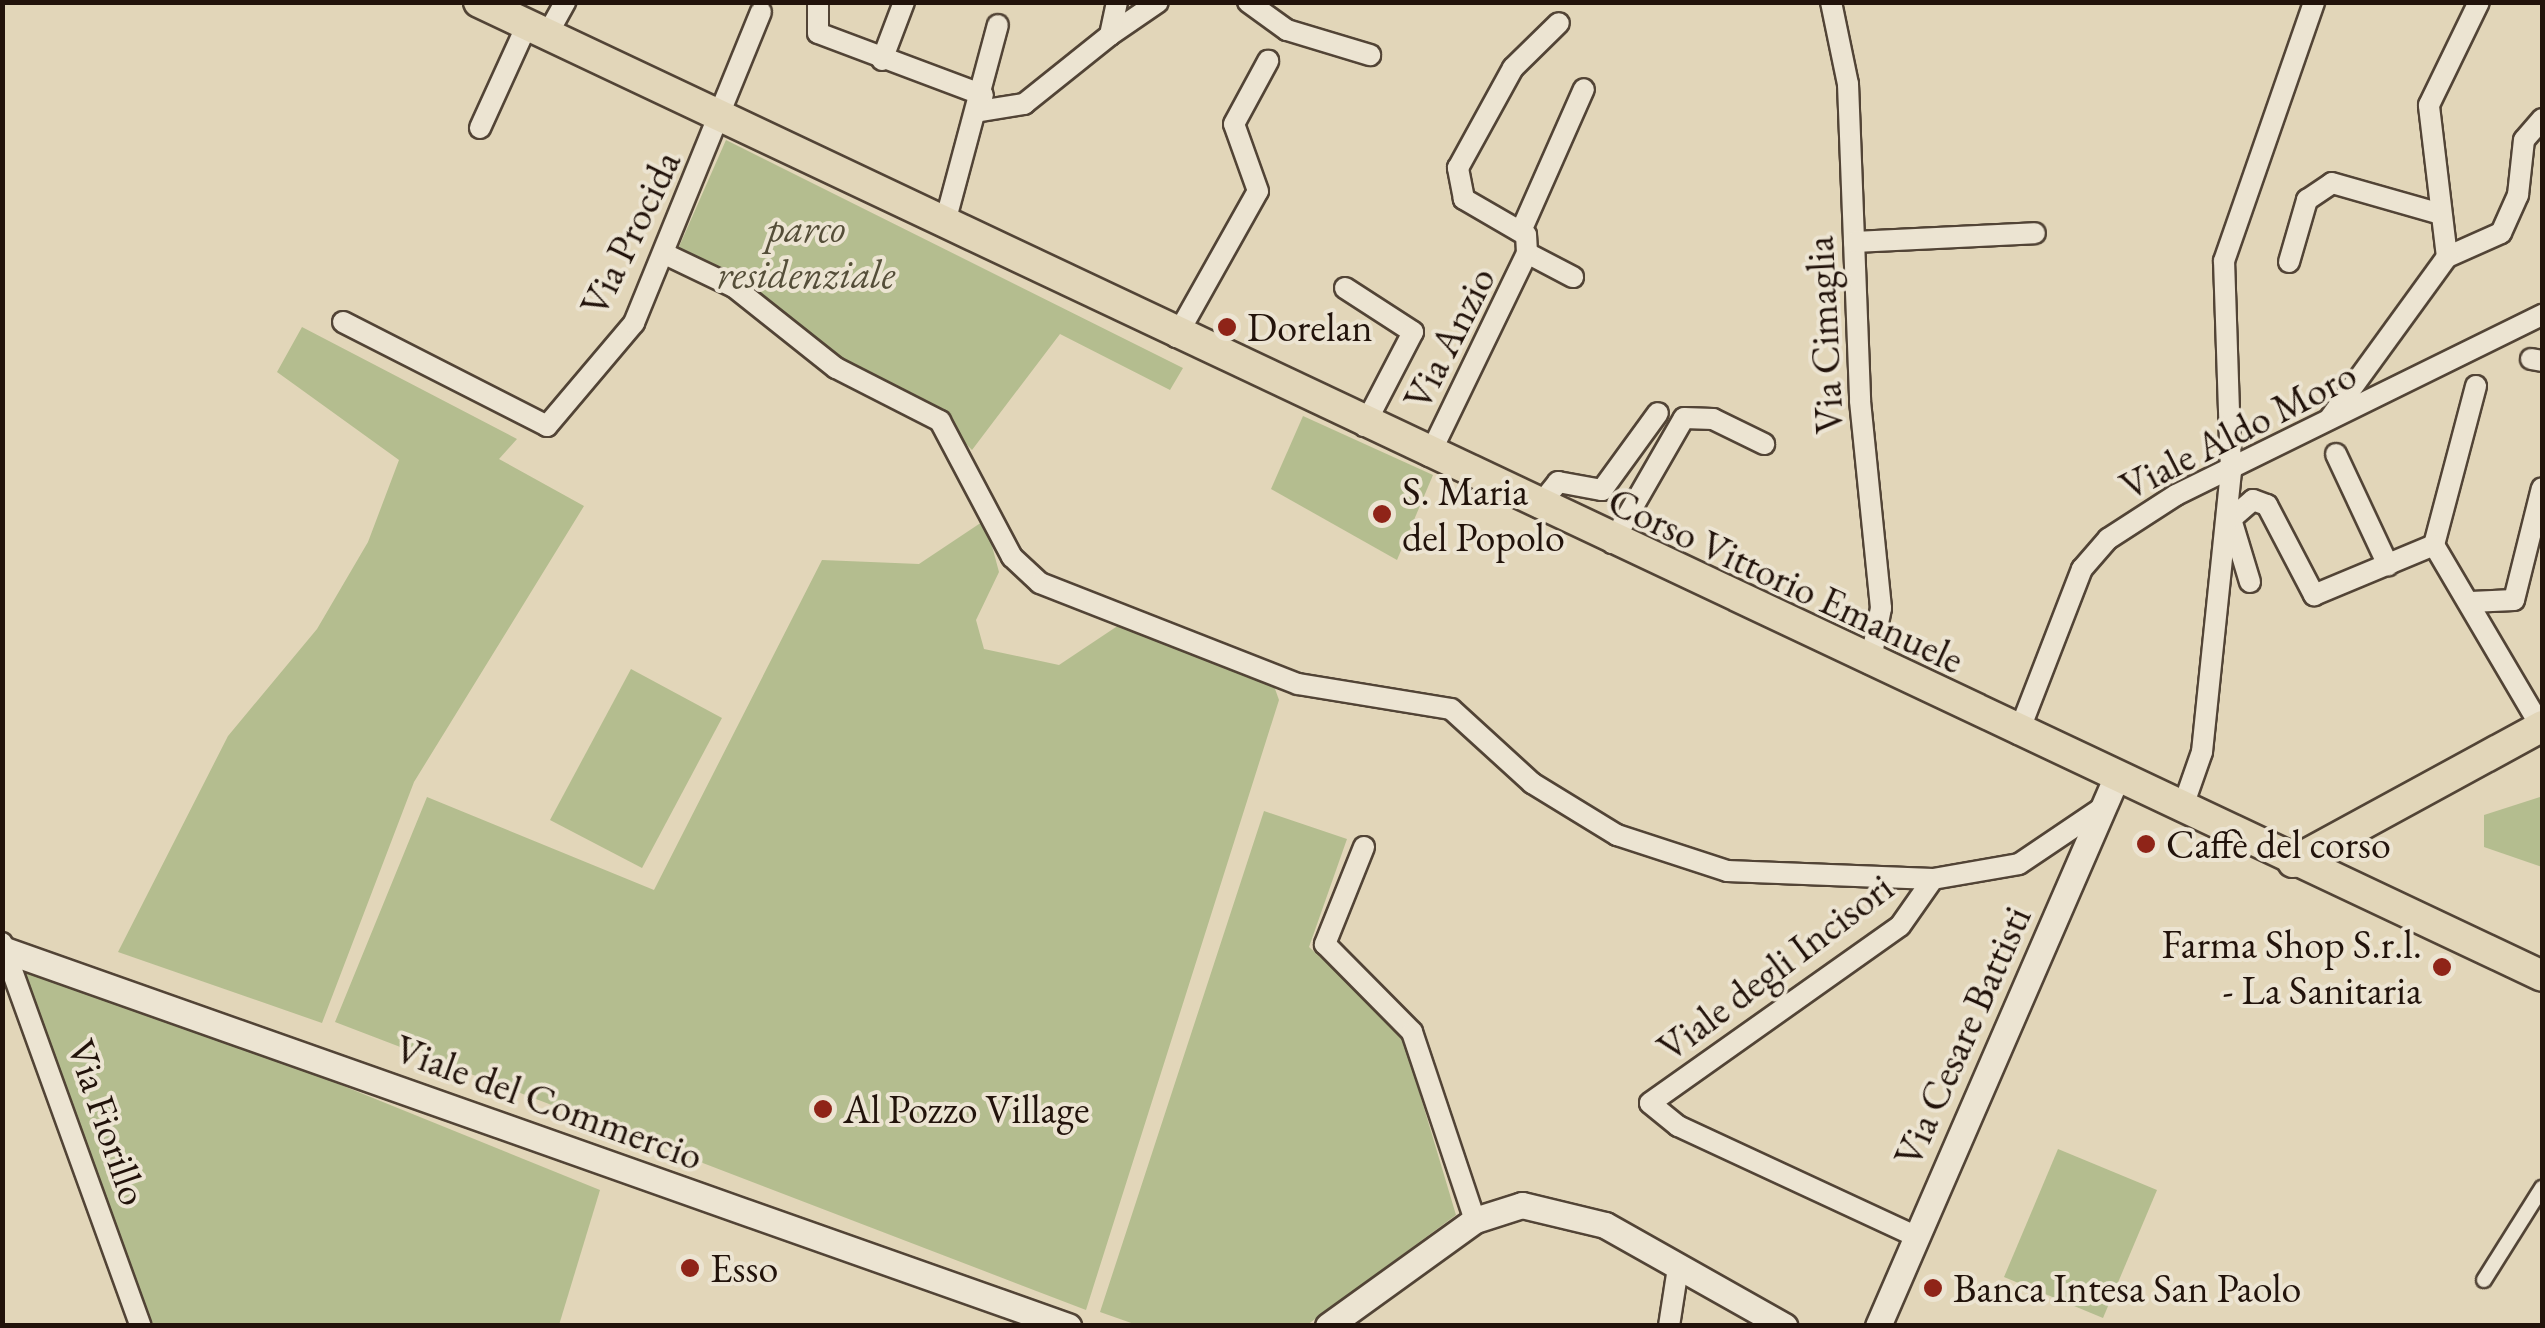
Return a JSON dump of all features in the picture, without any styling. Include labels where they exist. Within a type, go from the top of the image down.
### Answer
[{"type":"main road","name":"Corso Vittorio Emanuele","points":[[479,2],[1364,426],[2542,976]]},
{"type":"main road","points":[[2293,862],[2539,718]]},
{"type":"street","points":[[480,128],[537,30],[565,2]]},
{"type":"street","points":[[882,60],[904,2]]},
{"type":"street","points":[[1110,36],[1117,2]]},
{"type":"street","points":[[810,5],[818,33],[982,103],[1015,109],[1158,2]]},
{"type":"street","points":[[1248,2],[1288,30],[1370,55]]},
{"type":"street","name":"Via Cimaglia","points":[[1831,2],[1848,84],[1854,242],[1881,608],[1870,664]]},
{"type":"street","points":[[2182,809],[2202,752],[2231,471],[2224,262],[2314,2]]},
{"type":"street","points":[[2447,257],[2437,213],[2429,105],[2479,2]]},
{"type":"street","name":"Via Procida","points":[[343,322],[547,426],[634,323],[667,255],[761,12]]},
{"type":"street","name":"Via Anzio","points":[[1429,456],[1527,253],[1521,232],[1464,199],[1458,168],[1513,68],[1559,22]]},
{"type":"street","points":[[944,226],[982,103],[998,26]]},
{"type":"street","points":[[1176,336],[1258,191],[1234,124],[1268,62]]},
{"type":"street","points":[[1521,232],[1584,89]]},
{"type":"street","points":[[2325,424],[2447,257],[2506,226],[2524,140],[2542,119]]},
{"type":"street","points":[[2290,262],[2307,200],[2332,183],[2437,213]]},
{"type":"street","points":[[1854,242],[2035,233]]},
{"type":"street","points":[[1527,253],[1573,277]]},
{"type":"street","points":[[667,255],[734,288],[836,368],[940,421],[1012,556],[1040,584],[1298,684],[1451,709],[1532,783],[1617,836],[1728,872],[1933,879],[2019,864],[2105,806]]},
{"type":"street","points":[[1345,288],[1413,332],[1364,426]]},
{"type":"street","name":"Viale Aldo Moro","points":[[2018,734],[2082,569],[2141,515],[2542,315]]},
{"type":"street","points":[[2476,386],[2434,544],[2539,718]]},
{"type":"street","points":[[1538,507],[1558,482],[1602,490],[1658,414]]},
{"type":"street","points":[[1612,543],[1684,418],[1713,419],[1764,444]]},
{"type":"street","points":[[2336,454],[2388,565]]},
{"type":"street","points":[[2471,602],[2514,600],[2542,493]]},
{"type":"street","points":[[2250,582],[2230,519],[2253,500],[2267,505],[2308,594],[2434,544]]},
{"type":"street","name":"Via Cesare Battisti","points":[[1878,1326],[1913,1235],[2116,778]]},
{"type":"street","points":[[1364,847],[1325,944],[1412,1032],[1475,1220]]},
{"type":"street","name":"Viale degli Incisori","points":[[1913,1235],[1678,1126],[1650,1104],[1900,926],[1933,879]]},
{"type":"street","name":"Via Fiorillo","points":[[3,947],[141,1326]]},
{"type":"street","name":"Viale del Commercio","points":[[3,947],[1068,1326]]},
{"type":"street","points":[[2484,1280],[2542,1188]]},
{"type":"street","points":[[1328,1326],[1475,1220],[1522,1204],[1568,1211],[1784,1326]]},
{"type":"street","points":[[1669,1326],[1678,1268]]},
{"type":"green space","name":"parco residenziale","points":[[726,140],[1183,368],[1170,390],[1060,334],[972,450],[923,400],[841,366],[678,249]]},
{"type":"green space","points":[[302,327],[517,439],[499,459],[584,506],[414,782],[322,1023],[118,952],[228,736],[317,629],[368,542],[399,460],[277,372]]},
{"type":"green space","points":[[1303,416],[1433,475],[1397,560],[1271,489]]},
{"type":"green space","points":[[985,520],[999,572],[976,620],[984,649],[1059,665],[1119,625],[1274,686],[1279,700],[1086,1310],[335,1022],[427,797],[654,890],[822,560],[919,564]]},
{"type":"green space","points":[[631,669],[722,718],[642,868],[550,820]]},
{"type":"green space","points":[[2540,797],[2542,867],[2484,847],[2484,815]]},
{"type":"green space","points":[[1264,811],[1347,839],[1309,947],[1401,1031],[1456,1215],[1307,1325],[1137,1325],[1100,1312]]},
{"type":"green space","points":[[5,949],[600,1190],[559,1325],[142,1325]]},
{"type":"green space","points":[[2058,1149],[2157,1190],[2103,1318],[2004,1277]]},
{"type":"place","name":"Dorelan","points":[[1227,327]]},
{"type":"place","name":"S. Maria del Popolo","points":[[1382,514]]},
{"type":"place","name":"Caffè del corso","points":[[2146,844]]},
{"type":"place","name":"Farma Shop S.r.l. - La Sanitaria","points":[[2442,967]]},
{"type":"place","name":"Al Pozzo Village","points":[[823,1109]]},
{"type":"place","name":"Esso","points":[[690,1268]]},
{"type":"place","name":"Banca Intesa San Paolo","points":[[1933,1288]]}]
